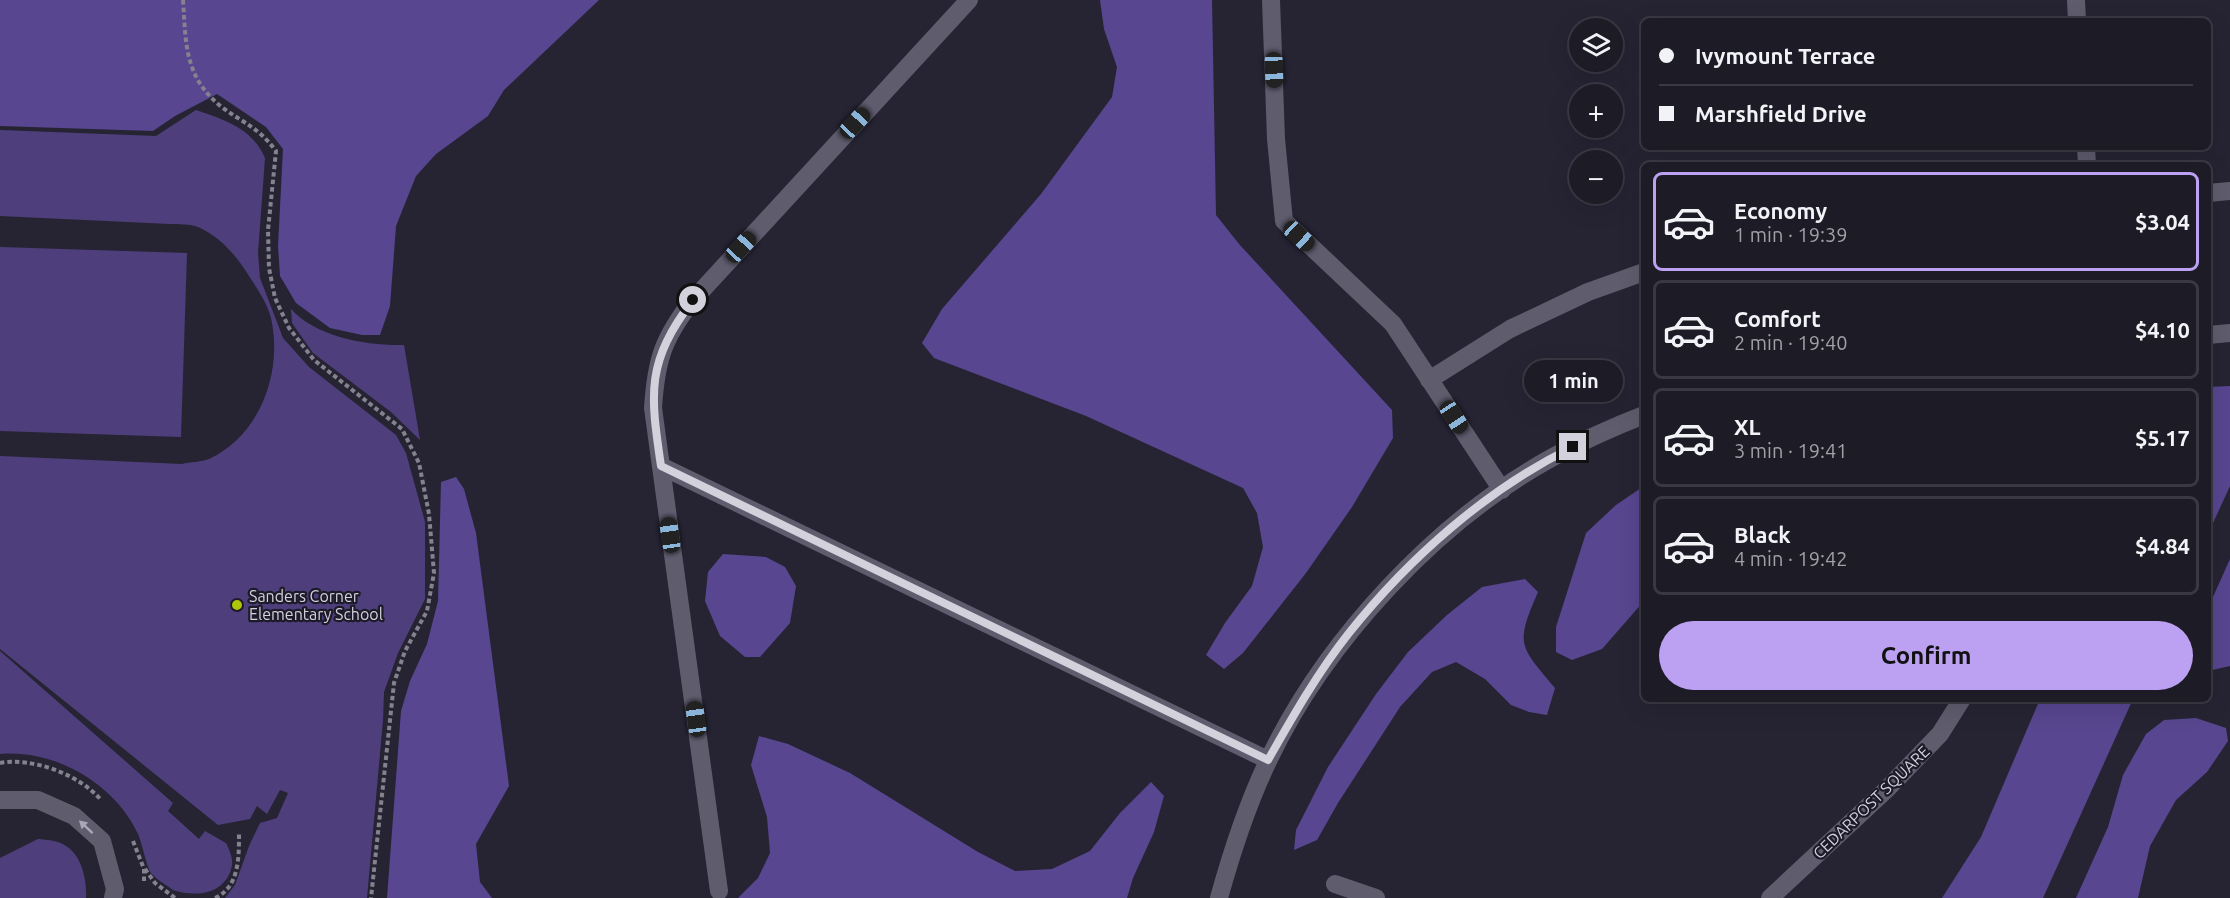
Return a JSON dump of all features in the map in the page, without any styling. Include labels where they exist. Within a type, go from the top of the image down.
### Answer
[{"type":"street","points":[[719,891],[653,408],[655,378],[662,349],[675,323],[693,300],[969,0]]},
{"type":"street","points":[[1271,0],[1276,140],[1284,221],[1393,324],[1502,490]]},
{"type":"street","points":[[2076,0],[2077,18]]},
{"type":"street","points":[[2211,193],[2230,191]]},
{"type":"street","points":[[1430,380],[1510,330],[1588,292],[1641,273]]},
{"type":"street","points":[[2211,335],[2230,333]]},
{"type":"street","points":[[1219,898],[1244,816],[1268,760],[1306,694],[1349,633],[1398,577],[1453,527],[1502,490],[1552,457],[1641,416]]},
{"type":"street","points":[[661,466],[1268,760]]},
{"type":"street","name":"CEDARPOST SQUARE","points":[[1770,898],[1887,789],[1940,734],[1960,702]]},
{"type":"street","points":[[0,800],[38,800],[74,816],[102,841],[115,889],[113,898]]},
{"type":"street","points":[[1335,884],[1376,898]]},
{"type":"path","points":[[183,0],[186,55],[200,87],[222,107],[264,134],[276,151],[268,230],[269,268],[275,297],[289,328],[314,360],[402,429],[419,463],[429,514],[434,573],[427,611],[405,651],[394,683],[371,898]]},
{"type":"path","points":[[215,898],[220,896],[232,881],[239,862],[239,832]]},
{"type":"path","points":[[144,869],[155,883],[175,898]]},
{"type":"shaded area","points":[[0,0],[599,0],[504,90],[488,116],[436,154],[416,176],[396,226],[390,306],[380,335],[362,335],[330,328],[296,303],[280,276],[278,246],[283,149],[266,127],[217,94],[175,116],[153,131],[0,126]]},
{"type":"shaded area","points":[[1100,0],[1212,0],[1216,215],[1239,244],[1392,410],[1393,438],[1352,507],[1306,573],[1243,653],[1224,669],[1206,655],[1225,623],[1252,586],[1263,547],[1257,513],[1243,488],[1086,416],[934,358],[922,343],[942,309],[1041,194],[1112,97],[1117,67],[1104,29]]},
{"type":"shaded area","points":[[196,110],[245,132],[253,139],[265,158],[258,253],[260,278],[283,338],[309,367],[396,435],[406,453],[425,522],[425,599],[398,653],[384,692],[367,898],[225,898],[235,885],[260,823],[277,818],[288,793],[280,790],[267,814],[257,806],[250,819],[218,825],[0,649],[0,456],[182,464],[209,459],[227,448],[255,418],[270,380],[274,359],[274,338],[267,306],[242,266],[220,240],[198,227],[181,224],[0,216],[0,130],[156,136]]},
{"type":"shaded area","points":[[0,247],[187,253],[181,437],[0,431]]},
{"type":"shaded area","points":[[291,309],[314,327],[343,338],[374,344],[404,345],[420,440],[391,412],[313,353],[292,323]]},
{"type":"shaded area","points":[[2230,386],[2230,486],[2211,527],[2211,387]]},
{"type":"shaded area","points":[[456,477],[464,489],[476,533],[509,786],[476,844],[480,882],[492,898],[387,898],[401,711],[410,681],[427,644],[438,601],[441,482]]},
{"type":"shaded area","points":[[1641,488],[1641,604],[1602,649],[1572,660],[1556,652],[1556,627],[1586,533],[1616,505]]},
{"type":"shaded area","points":[[723,554],[766,557],[785,567],[796,586],[790,623],[760,657],[745,657],[720,636],[705,601],[708,572]]},
{"type":"shaded area","points":[[2230,559],[2230,666],[2211,670],[2211,601]]},
{"type":"shaded area","points":[[1525,579],[1538,592],[1526,623],[1524,644],[1534,662],[1555,688],[1547,715],[1529,712],[1511,705],[1485,679],[1456,662],[1432,672],[1400,707],[1317,840],[1294,850],[1296,830],[1328,767],[1376,694],[1408,652],[1447,615],[1482,587]]},
{"type":"shaded area","points":[[0,651],[173,803],[168,811],[199,839],[205,831],[226,843],[232,865],[224,882],[217,888],[200,893],[191,894],[173,890],[151,873],[138,834],[128,816],[99,785],[81,773],[42,757],[0,754]]},
{"type":"shaded area","points":[[2039,702],[2132,702],[2043,898],[1942,898],[1981,837]]},
{"type":"shaded area","points":[[2196,718],[2226,728],[2228,741],[2207,772],[2176,800],[2150,846],[2138,898],[2076,898],[2108,827],[2123,775],[2146,734],[2164,720]]},
{"type":"shaded area","points":[[759,736],[788,744],[850,773],[978,852],[1015,871],[1052,869],[1090,851],[1120,813],[1151,782],[1164,796],[1154,832],[1133,878],[1127,898],[738,898],[758,878],[770,853],[767,817],[751,765]]},
{"type":"shaded area","points":[[38,839],[60,843],[76,856],[86,884],[86,898],[0,898],[0,858]]},
{"type":"place","name":"Sanders Corner Elementary School","points":[[237,605]]},
{"type":"route","points":[[693,300],[675,323],[662,349],[655,378],[653,408],[661,466],[1268,760],[1306,694],[1349,633],[1398,577],[1453,527],[1502,490],[1552,457],[1573,447]]}]
